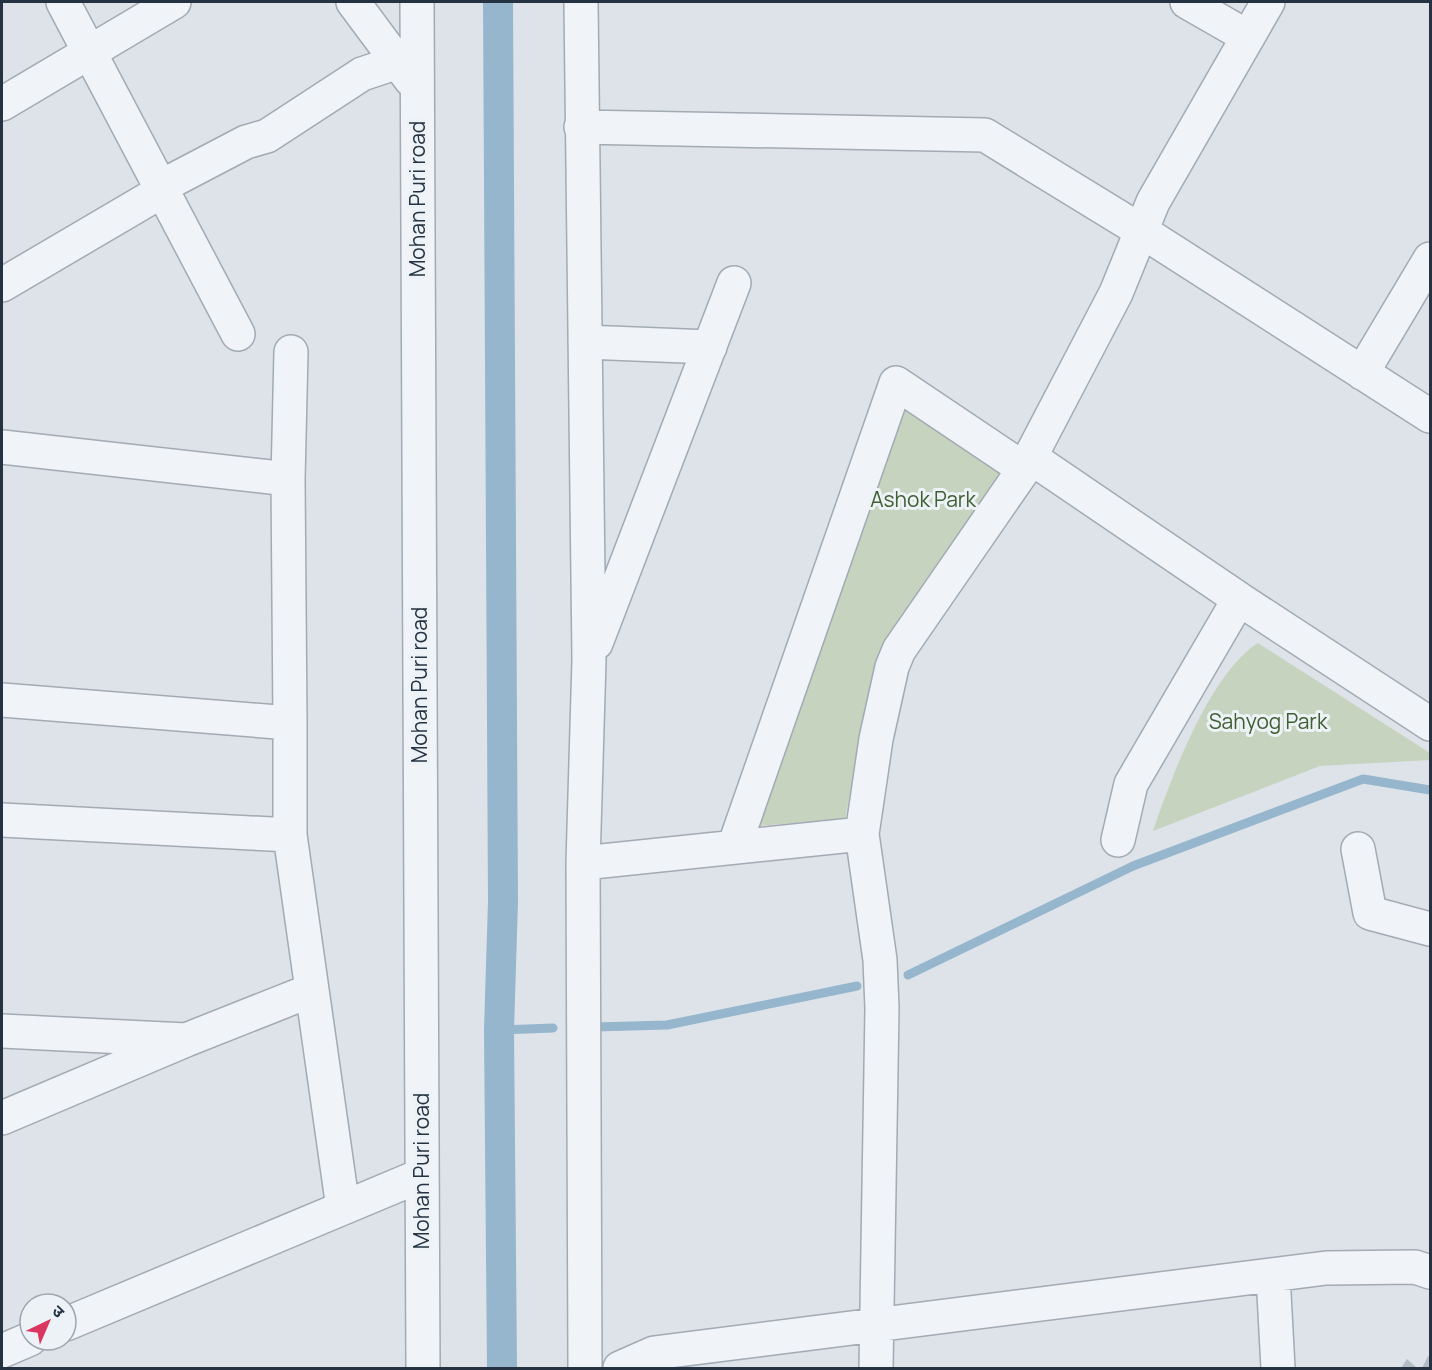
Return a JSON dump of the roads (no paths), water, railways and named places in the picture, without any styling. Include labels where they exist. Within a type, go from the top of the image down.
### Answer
[{"type":"street","points":[[63,2],[238,334]]},
{"type":"street","points":[[2,104],[174,2]]},
{"type":"street","points":[[353,2],[417,89]]},
{"type":"street","name":"Mohan Puri road","points":[[417,2],[423,1368]]},
{"type":"street","points":[[581,2],[589,660],[583,863],[585,1368]]},
{"type":"street","points":[[1187,2],[1248,37]]},
{"type":"street","points":[[876,1368],[880,960],[861,834],[876,739],[892,667],[899,650],[1027,463],[1116,293],[1156,197],[1268,2]]},
{"type":"street","points":[[162,191],[162,186],[246,142],[267,136],[362,74],[398,62]]},
{"type":"street","points":[[581,127],[985,135],[1143,232],[1431,416]]},
{"type":"street","points":[[2,285],[162,191]]},
{"type":"street","points":[[1362,373],[1431,259]]},
{"type":"street","points":[[589,660],[734,283]]},
{"type":"street","points":[[585,342],[710,347]]},
{"type":"street","points":[[291,352],[288,479],[290,836],[343,1208]]},
{"type":"street","points":[[734,847],[896,383],[1027,463],[1431,724]]},
{"type":"street","points":[[2,447],[288,479]]},
{"type":"street","points":[[1118,840],[1131,784],[1239,599]]},
{"type":"street","points":[[2,700],[290,723]]},
{"type":"street","points":[[2,820],[290,836]]},
{"type":"street","points":[[583,863],[861,834]]},
{"type":"street","points":[[1358,849],[1370,913],[1431,929]]},
{"type":"street","points":[[2,1118],[186,1040],[312,990]]},
{"type":"street","points":[[2,1031],[186,1040]]},
{"type":"street","points":[[78,1318],[422,1175]]},
{"type":"street","points":[[620,1368],[654,1353],[1326,1268],[1415,1267],[1431,1272]]},
{"type":"street","points":[[1273,1275],[1278,1368]]},
{"type":"street","points":[[2,1350],[18,1344]]},
{"type":"waterway","points":[[498,2],[503,902],[499,1030],[502,1368]]},
{"type":"waterway","points":[[908,975],[1133,866],[1363,779],[1430,790]]},
{"type":"waterway","points":[[595,1027],[667,1025],[857,986]]},
{"type":"waterway","points":[[499,1030],[553,1028]]},
{"type":"park label","name":"Ashok Park","points":[[923,500]]},
{"type":"park label","name":"Sahyog Park","points":[[1268,722]]}]
